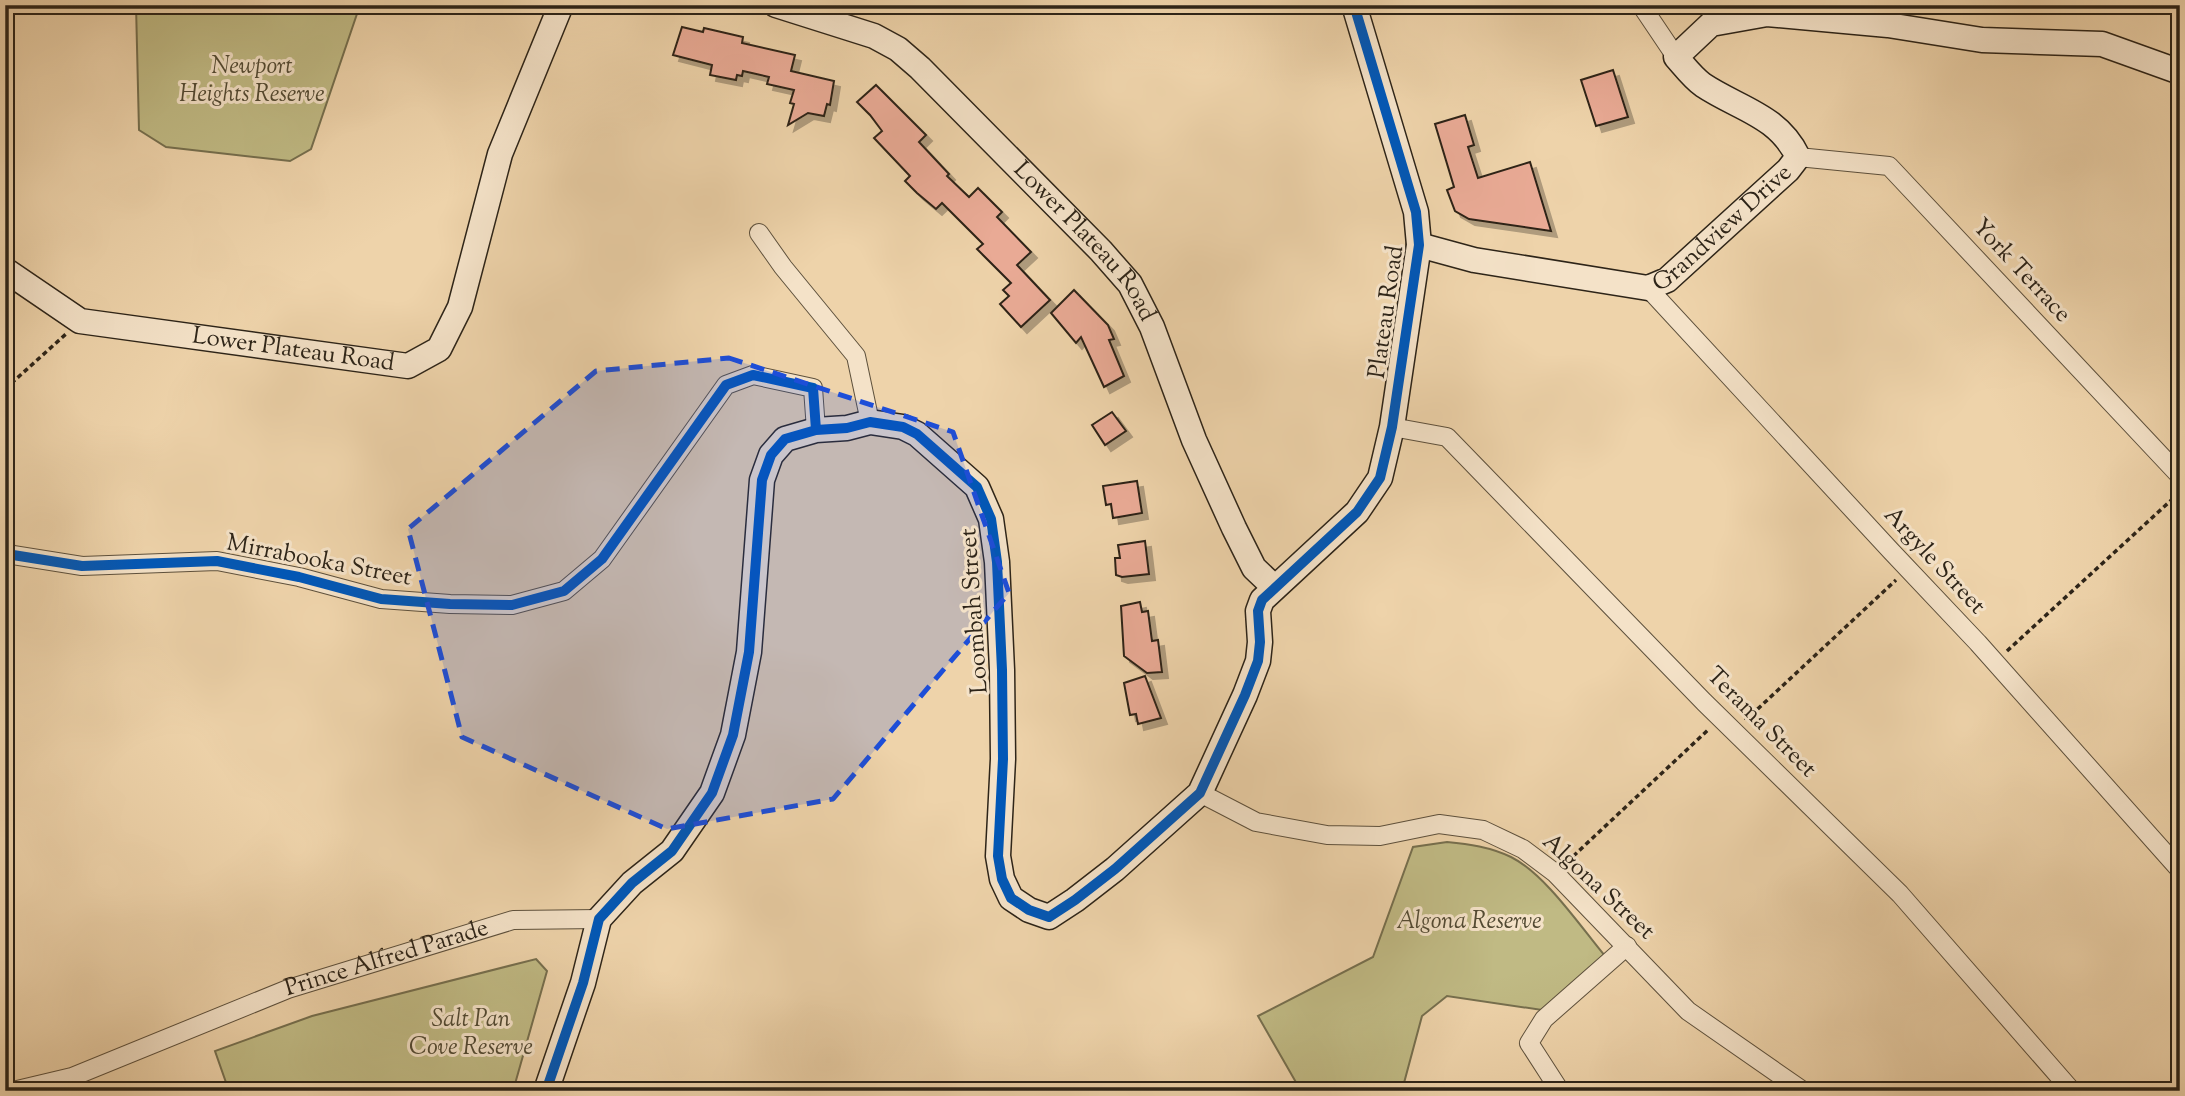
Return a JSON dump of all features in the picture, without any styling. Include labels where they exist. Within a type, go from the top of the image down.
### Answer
[{"type":"street","name":"Lower Plateau Road","points":[[5,270],[80,321],[408,366],[439,349],[460,307],[500,154],[561,5]]},
{"type":"street","name":"Lower Plateau Road","points":[[776,5],[874,36],[898,49],[920,68],[1130,284],[1152,327],[1194,440],[1239,538],[1254,568],[1274,587]]},
{"type":"street","name":"Plateau Road","points":[[1274,587],[1357,512],[1380,478],[1392,427],[1419,245],[1416,212],[1354,5]]},
{"type":"street","points":[[1641,5],[1676,57],[1711,24],[1767,15],[1888,24],[1982,40],[2102,44],[2180,72]]},
{"type":"street","name":"Grandview Drive","points":[[1419,245],[1474,260],[1648,288],[1667,280],[1788,170],[1798,157],[1790,139],[1772,123],[1700,84],[1676,57]]},
{"type":"street","name":"York Terrace","points":[[1798,157],[1889,166],[2180,476]]},
{"type":"street","points":[[759,233],[783,267],[856,356],[870,422]]},
{"type":"street","name":"Argyle Street","points":[[1648,288],[1995,662],[2180,870]]},
{"type":"street","name":"Mirrabooka Street","points":[[5,551],[13,555],[82,566],[218,561],[299,577],[382,598],[450,604],[512,605],[564,591],[602,559],[726,385],[753,375],[813,387],[816,430]]},
{"type":"street","name":"Loombah Street","points":[[599,919],[632,883],[672,851],[712,793],[733,736],[749,652],[762,480],[771,455],[785,439],[816,430],[847,428],[870,422],[903,427],[916,434],[977,487],[991,519],[997,562],[1002,670],[1002,798],[998,856],[1002,879],[1011,898],[1029,910],[1049,917],[1115,869],[1200,793],[1258,661],[1258,611],[1262,600],[1274,587]]},
{"type":"street","name":"Terama Street","points":[[1392,427],[1447,437],[1704,702],[1900,894],[2073,1091]]},
{"type":"street","name":"Algona Street","points":[[1200,793],[1256,822],[1327,835],[1380,836],[1440,824],[1483,830],[1523,849],[1555,873],[1688,1011],[1803,1091]]},
{"type":"street","points":[[546,1091],[583,983],[599,919]]},
{"type":"street","name":"Prince Alfred Parade","points":[[13,1091],[72,1077],[288,989],[513,920],[599,919]]},
{"type":"street","points":[[1560,1091],[1530,1043],[1544,1019],[1627,946]]},
{"type":"path","points":[[5,389],[80,321]]},
{"type":"path","points":[[1995,662],[2180,492]]},
{"type":"highlighted area","points":[[729,358],[953,432],[1009,593],[833,799],[667,829],[462,737],[408,529],[596,371]]},
{"type":"green space","name":"Newport Heights Reserve","points":[[136,5],[360,5],[311,149],[290,161],[166,147],[139,130]]},
{"type":"green space","name":"Algona Reserve","points":[[1447,842],[1495,851],[1524,865],[1549,888],[1605,956],[1542,1010],[1447,996],[1422,1016],[1404,1083],[1408,1091],[1301,1091],[1258,1016],[1373,957],[1413,847]]},
{"type":"green space","name":"Salt Pan Cove Reserve","points":[[536,959],[547,971],[513,1091],[229,1091],[215,1051],[312,1016]]},
{"type":"building","points":[[682,27],[703,32],[704,28],[743,37],[742,43],[795,55],[791,71],[834,81],[830,105],[827,104],[824,116],[808,113],[788,125],[794,104],[790,103],[794,90],[767,84],[769,77],[743,71],[742,76],[737,75],[736,80],[710,75],[712,65],[673,55]]},
{"type":"building","points":[[1613,70],[1628,117],[1596,126],[1581,80]]},
{"type":"building","points":[[876,85],[926,135],[919,142],[949,174],[947,176],[969,197],[978,188],[1002,212],[997,217],[1031,252],[1017,265],[1050,300],[1021,327],[1000,304],[1009,296],[1003,290],[1011,283],[977,249],[983,244],[942,203],[936,209],[917,193],[905,181],[910,176],[874,138],[882,131],[857,102]]},
{"type":"building","points":[[1465,115],[1474,145],[1468,147],[1478,178],[1530,162],[1551,231],[1469,219],[1455,211],[1447,190],[1454,187],[1435,124]]},
{"type":"building","points":[[1074,290],[1108,325],[1114,339],[1109,340],[1124,376],[1104,387],[1081,337],[1076,343],[1051,313]]},
{"type":"building","points":[[1112,412],[1126,431],[1105,445],[1092,425]]},
{"type":"building","points":[[1137,481],[1142,513],[1113,518],[1111,504],[1106,505],[1103,486]]},
{"type":"building","points":[[1145,541],[1149,574],[1122,577],[1116,575],[1115,558],[1120,558],[1118,545]]},
{"type":"building","points":[[1140,602],[1142,612],[1148,611],[1152,641],[1158,640],[1162,672],[1147,673],[1124,656],[1121,606]]},
{"type":"building","points":[[1145,676],[1161,718],[1138,724],[1136,714],[1130,715],[1124,683]]},
{"type":"cycle path","points":[[546,1091],[583,983],[599,919],[632,883],[672,851],[712,793],[733,735],[749,652],[762,480],[771,455],[785,439],[816,430],[847,428],[870,422],[903,427],[917,434],[977,487],[991,519],[997,562],[1003,759],[998,856],[1002,879],[1011,898],[1029,910],[1049,917],[1115,869],[1200,793],[1258,661],[1258,611],[1262,600],[1357,512],[1380,478],[1392,427],[1419,245],[1416,212],[1354,5]]},
{"type":"cycle path","points":[[5,551],[13,555],[82,566],[217,561],[299,577],[381,599],[512,605],[564,591],[602,559],[726,385],[753,375],[813,388],[816,430]]}]
